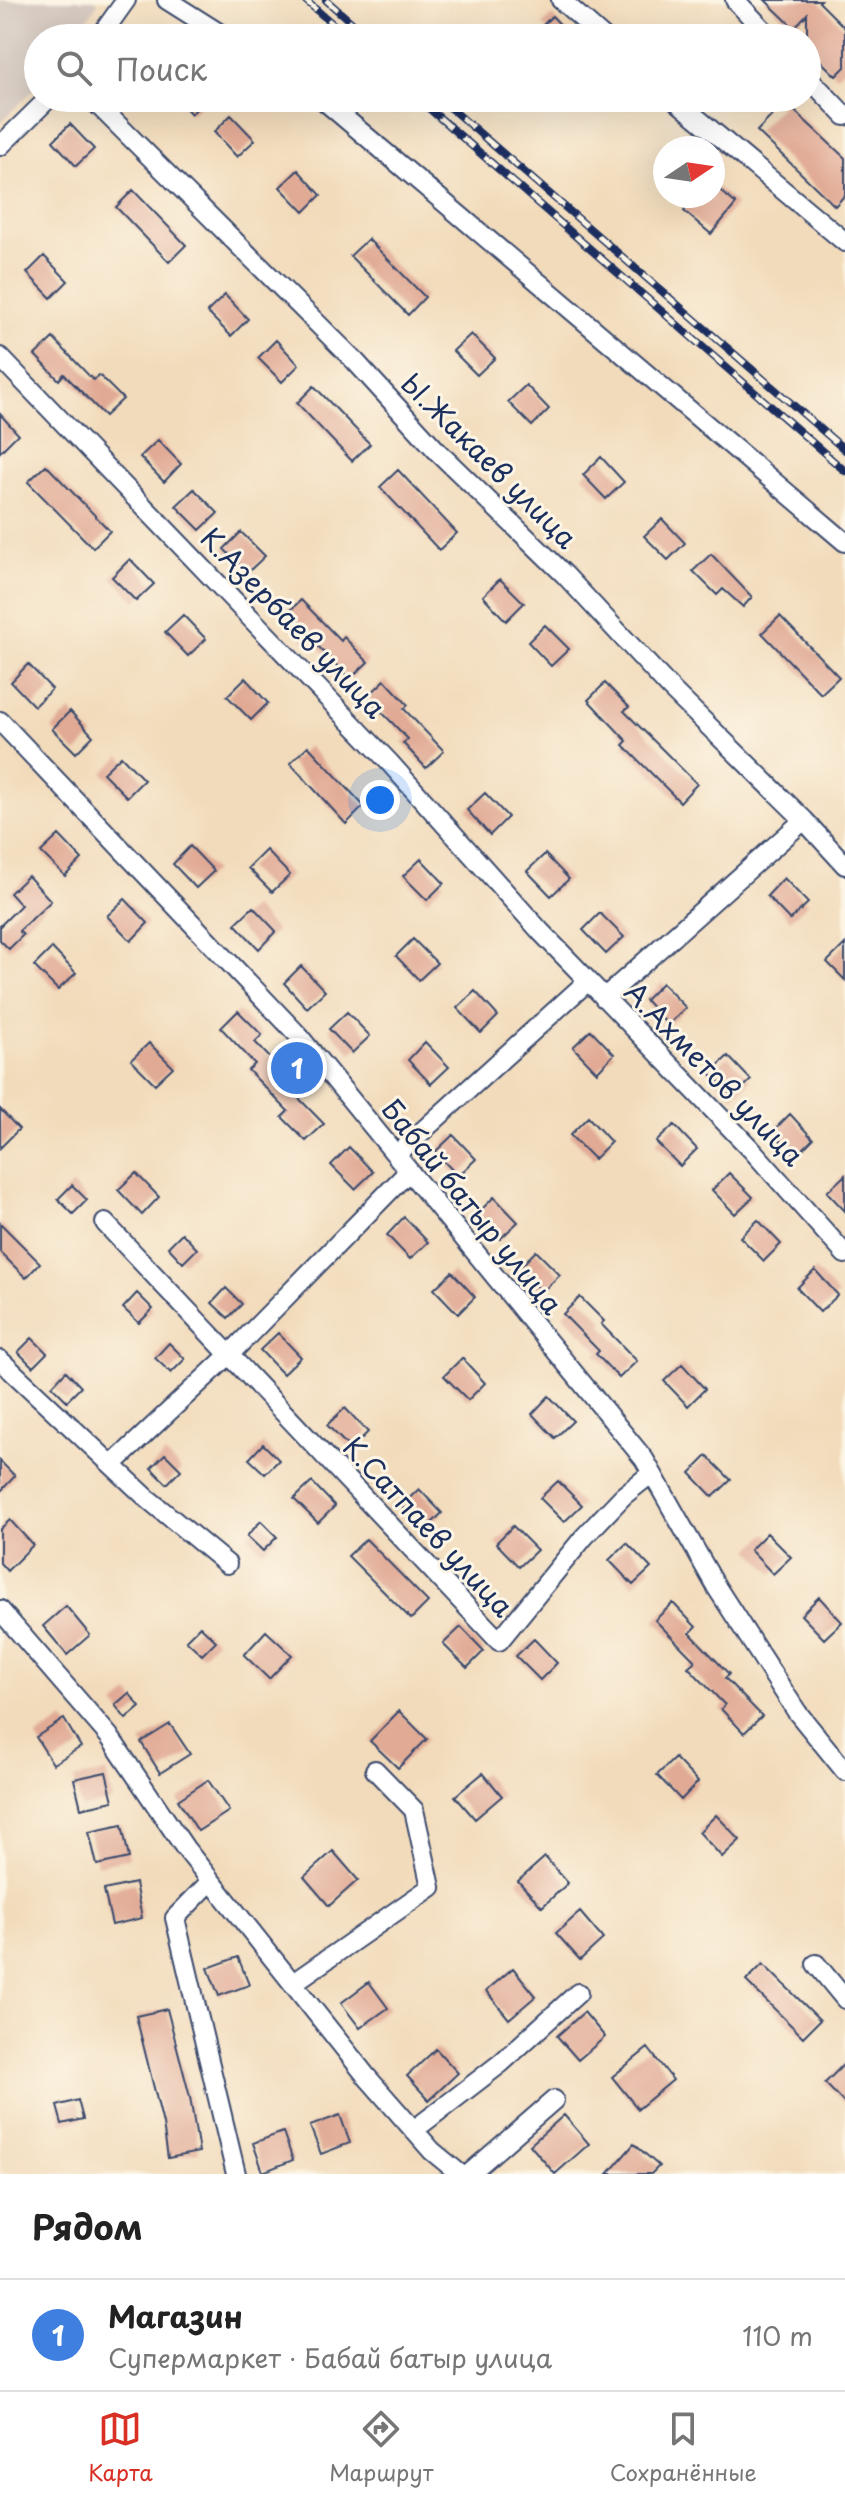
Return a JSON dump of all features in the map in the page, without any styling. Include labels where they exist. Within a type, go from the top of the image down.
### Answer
[{"type":"street","points":[[109,24],[126,0]]},
{"type":"street","points":[[167,0],[205,24]]},
{"type":"street","points":[[561,0],[588,24]]},
{"type":"street","points":[[735,0],[758,24]]},
{"type":"street","points":[[821,91],[845,116]]},
{"type":"street","points":[[0,146],[35,112]]},
{"type":"street","name":"Ы.Жакаев улица","points":[[105,112],[355,361],[438,452],[565,575],[670,688],[804,820],[845,865]]},
{"type":"street","points":[[338,112],[845,542]]},
{"type":"street","points":[[690,112],[845,242]]},
{"type":"street","name":"К.Азербаев улица","points":[[0,357],[389,762],[541,932]]},
{"type":"street","name":"Бабай батыр улица","points":[[0,721],[298,1035],[644,1459],[717,1588],[797,1712],[845,1771]]},
{"type":"street","points":[[604,998],[804,820]]},
{"type":"street","name":"А.Ахметов улица","points":[[541,932],[751,1149],[845,1254]]},
{"type":"street","points":[[396,1155],[588,981]]},
{"type":"street","points":[[112,1465],[229,1355],[409,1171]]},
{"type":"street","name":"К.Сатпаев улица","points":[[105,1223],[499,1641],[584,1537],[623,1496],[652,1473]]},
{"type":"street","points":[[0,1360],[148,1499],[227,1564]]},
{"type":"street","points":[[0,1610],[109,1736],[185,1848],[367,2077],[432,2151],[460,2174]]},
{"type":"street","points":[[293,1983],[431,1887],[414,1810],[375,1770]]},
{"type":"street","points":[[211,1881],[175,1918],[236,2174]]},
{"type":"street","points":[[816,1964],[845,1999]]},
{"type":"street","points":[[414,2130],[501,2063],[578,1993]]},
{"type":"street","points":[[469,2174],[554,2100]]},
{"type":"shaded area","points":[[0,0],[95,0],[98,3],[84,24],[24,24],[24,99],[0,123]]},
{"type":"building","points":[[765,0],[821,0],[819,2],[845,28],[845,67],[836,76],[821,62],[821,24],[807,24],[807,14],[798,24],[790,24]]},
{"type":"building","points":[[552,16],[560,24],[544,24]]},
{"type":"building","points":[[775,112],[796,112],[845,158],[845,195],[835,206],[757,131]]},
{"type":"building","points":[[231,115],[255,140],[237,157],[214,132]]},
{"type":"building","points":[[70,124],[94,149],[76,166],[53,141]]},
{"type":"building","points":[[298,170],[321,195],[304,212],[280,187]]},
{"type":"building","points":[[133,190],[186,245],[169,262],[116,207]]},
{"type":"building","points":[[725,194],[736,204],[711,234],[684,211],[686,208],[725,208]]},
{"type":"building","points":[[368,239],[425,297],[408,315],[350,256]]},
{"type":"building","points":[[44,256],[68,281],[51,298],[27,273]]},
{"type":"building","points":[[225,295],[248,319],[231,336],[207,312]]},
{"type":"building","points":[[471,334],[495,358],[477,375],[453,351]]},
{"type":"building","points":[[53,338],[93,380],[99,375],[123,399],[105,416],[64,374],[59,380],[35,355]]},
{"type":"building","points":[[276,340],[299,365],[282,382],[258,358]]},
{"type":"building","points":[[526,385],[549,409],[532,426],[508,402]]},
{"type":"building","points":[[314,386],[370,444],[352,461],[297,403]]},
{"type":"building","points":[[0,414],[18,434],[0,452]]},
{"type":"building","points":[[158,440],[181,464],[164,482],[140,457]]},
{"type":"building","points":[[601,457],[624,482],[606,499],[583,475]]},
{"type":"building","points":[[46,465],[110,531],[93,548],[28,482]]},
{"type":"building","points":[[398,470],[457,533],[439,550],[380,487]]},
{"type":"building","points":[[194,489],[218,513],[200,530],[176,506]]},
{"type":"building","points":[[662,519],[685,543],[668,560],[644,536]]},
{"type":"building","points":[[241,532],[265,556],[247,573],[224,549]]},
{"type":"building","points":[[711,554],[752,597],[743,607],[723,589],[717,595],[693,571]]},
{"type":"building","points":[[130,559],[154,584],[136,601],[112,577]]},
{"type":"building","points":[[500,579],[524,603],[506,621],[483,596]]},
{"type":"building","points":[[301,600],[341,641],[344,637],[368,662],[350,679],[310,638],[306,642],[283,617]]},
{"type":"building","points":[[183,615],[206,639],[188,656],[165,632]]},
{"type":"building","points":[[780,616],[839,677],[821,694],[762,633]]},
{"type":"building","points":[[545,625],[569,649],[551,666],[528,642]]},
{"type":"building","points":[[28,664],[52,689],[34,706],[11,682]]},
{"type":"building","points":[[245,678],[268,703],[251,720],[227,696]]},
{"type":"building","points":[[385,680],[408,705],[404,709],[444,751],[426,768],[403,743],[408,739],[367,697]]},
{"type":"building","points":[[605,683],[629,707],[624,711],[697,784],[680,802],[623,745],[627,741],[588,700]]},
{"type":"building","points":[[70,711],[93,736],[76,753],[52,729]]},
{"type":"building","points":[[308,746],[364,806],[346,824],[290,763]]},
{"type":"building","points":[[121,756],[144,780],[127,797],[103,773]]},
{"type":"building","points":[[485,793],[508,817],[490,835],[467,810]]},
{"type":"building","points":[[59,835],[82,859],[65,876],[41,852]]},
{"type":"building","points":[[190,846],[214,871],[196,888],[173,864]]},
{"type":"building","points":[[266,850],[290,875],[272,892],[248,868]]},
{"type":"building","points":[[545,854],[569,879],[551,896],[527,871]]},
{"type":"building","points":[[421,859],[444,883],[427,900],[403,876]]},
{"type":"building","points":[[28,876],[51,901],[19,931],[23,935],[9,949],[0,940],[0,926],[21,905],[10,893]]},
{"type":"building","points":[[784,878],[808,903],[790,920],[767,896]]},
{"type":"building","points":[[125,899],[148,923],[131,941],[107,916]]},
{"type":"building","points":[[253,907],[276,931],[259,949],[235,924]]},
{"type":"building","points":[[600,913],[624,937],[606,954],[583,930]]},
{"type":"building","points":[[413,939],[437,963],[419,980],[396,956]]},
{"type":"building","points":[[845,944],[845,980],[827,962]]},
{"type":"building","points":[[52,948],[76,973],[58,990],[34,966]]},
{"type":"building","points":[[301,966],[325,991],[307,1008],[284,983]]},
{"type":"building","points":[[662,983],[686,1008],[668,1025],[645,1000]]},
{"type":"building","points":[[475,991],[498,1016],[481,1033],[457,1008]]},
{"type":"building","points":[[238,1011],[262,1035],[255,1042],[289,1078],[284,1083],[324,1124],[306,1141],[282,1117],[288,1111],[248,1070],[255,1064],[221,1028]]},
{"type":"building","points":[[347,1012],[370,1036],[352,1053],[329,1029]]},
{"type":"building","points":[[591,1030],[614,1054],[597,1072],[573,1047]]},
{"type":"building","points":[[425,1042],[449,1067],[431,1084],[408,1060]]},
{"type":"building","points":[[149,1043],[173,1067],[155,1084],[131,1060]]},
{"type":"building","points":[[728,1056],[751,1080],[733,1097],[710,1073]]},
{"type":"building","points":[[0,1109],[19,1129],[0,1148]]},
{"type":"building","points":[[790,1114],[813,1139],[796,1156],[772,1132]]},
{"type":"building","points":[[588,1117],[611,1142],[594,1159],[570,1135]]},
{"type":"building","points":[[674,1125],[697,1149],[680,1166],[656,1142]]},
{"type":"building","points":[[453,1135],[476,1159],[458,1176],[435,1152]]},
{"type":"building","points":[[349,1147],[373,1172],[355,1189],[331,1165]]},
{"type":"building","points":[[136,1173],[159,1197],[142,1215],[118,1190]]},
{"type":"building","points":[[729,1173],[753,1197],[735,1214],[712,1190]]},
{"type":"building","points":[[845,1175],[845,1211],[827,1192]]},
{"type":"building","points":[[72,1185],[87,1200],[73,1214],[58,1199]]},
{"type":"building","points":[[494,1197],[518,1222],[500,1239],[477,1214]]},
{"type":"building","points":[[404,1217],[428,1242],[410,1259],[387,1235]]},
{"type":"building","points":[[758,1220],[781,1244],[764,1261],[740,1237]]},
{"type":"building","points":[[0,1223],[40,1263],[26,1278],[0,1252]]},
{"type":"building","points":[[182,1233],[197,1249],[183,1263],[168,1247]]},
{"type":"building","points":[[536,1251],[560,1275],[542,1292],[519,1268]]},
{"type":"building","points":[[815,1270],[838,1295],[820,1312],[797,1288]]},
{"type":"building","points":[[452,1272],[475,1297],[458,1314],[434,1289]]},
{"type":"building","points":[[226,1288],[242,1304],[228,1318],[212,1303]]},
{"type":"building","points":[[137,1293],[153,1309],[139,1323],[123,1308]]},
{"type":"building","points":[[580,1297],[637,1361],[619,1378],[596,1354],[599,1351],[563,1314]]},
{"type":"building","points":[[278,1333],[301,1357],[283,1374],[260,1350]]},
{"type":"building","points":[[32,1338],[47,1353],[33,1367],[18,1352]]},
{"type":"building","points":[[169,1343],[185,1359],[171,1373],[155,1358]]},
{"type":"building","points":[[462,1358],[485,1383],[468,1400],[444,1376]]},
{"type":"building","points":[[682,1364],[705,1389],[688,1406],[664,1381]]},
{"type":"building","points":[[66,1371],[81,1387],[67,1401],[52,1386]]},
{"type":"building","points":[[549,1396],[573,1421],[555,1438],[532,1414]]},
{"type":"building","points":[[345,1408],[368,1432],[351,1449],[327,1425]]},
{"type":"building","points":[[263,1444],[279,1460],[265,1474],[249,1459]]},
{"type":"building","points":[[165,1454],[181,1470],[167,1484],[151,1468]]},
{"type":"building","points":[[707,1456],[731,1480],[713,1497],[690,1473]]},
{"type":"building","points":[[0,1461],[15,1476],[0,1492]]},
{"type":"building","points":[[558,1481],[582,1505],[564,1522],[540,1498]]},
{"type":"building","points":[[312,1482],[335,1506],[318,1523],[294,1499]]},
{"type":"building","points":[[419,1489],[442,1513],[425,1530],[401,1506]]},
{"type":"building","points":[[10,1520],[33,1545],[7,1571],[0,1563],[0,1529]]},
{"type":"building","points":[[261,1521],[277,1537],[263,1551],[247,1536]]},
{"type":"building","points":[[513,1526],[537,1550],[519,1567],[496,1543]]},
{"type":"building","points":[[767,1533],[791,1557],[773,1574],[750,1550]]},
{"type":"building","points":[[366,1539],[428,1602],[411,1619],[348,1556]]},
{"type":"building","points":[[627,1543],[651,1568],[633,1585],[609,1560]]},
{"type":"building","points":[[819,1597],[842,1622],[824,1639],[801,1615]]},
{"type":"building","points":[[673,1603],[696,1627],[690,1633],[729,1674],[725,1678],[762,1716],[744,1733],[721,1709],[725,1705],[688,1667],[695,1661],[655,1620]]},
{"type":"building","points":[[66,1606],[90,1635],[67,1655],[43,1626]]},
{"type":"building","points":[[200,1626],[216,1641],[202,1655],[186,1640]]},
{"type":"building","points":[[461,1627],[484,1651],[467,1668],[443,1644]]},
{"type":"building","points":[[266,1631],[292,1655],[269,1679],[244,1655]]},
{"type":"building","points":[[534,1639],[557,1663],[540,1680],[516,1656]]},
{"type":"building","points":[[129,1693],[140,1707],[126,1719],[115,1705]]},
{"type":"building","points":[[399,1711],[427,1739],[398,1768],[370,1741]]},
{"type":"building","points":[[64,1719],[81,1747],[53,1764],[36,1737]]},
{"type":"building","points":[[170,1724],[190,1754],[160,1773],[141,1742]]},
{"type":"building","points":[[675,1758],[698,1782],[681,1800],[657,1775]]},
{"type":"building","points":[[106,1772],[113,1801],[81,1808],[74,1779]]},
{"type":"building","points":[[483,1773],[502,1796],[475,1819],[455,1796]]},
{"type":"building","points":[[208,1780],[229,1811],[198,1831],[178,1800]]},
{"type":"building","points":[[716,1815],[740,1840],[722,1857],[699,1832]]},
{"type":"building","points":[[122,1825],[129,1858],[97,1865],[89,1832]]},
{"type":"building","points":[[333,1851],[358,1880],[329,1906],[304,1877]]},
{"type":"building","points":[[545,1857],[568,1883],[542,1907],[518,1881]]},
{"type":"building","points":[[135,1883],[142,1918],[112,1925],[104,1890]]},
{"type":"building","points":[[580,1912],[603,1939],[580,1960],[556,1933]]},
{"type":"building","points":[[238,1957],[249,1985],[219,1996],[208,1968]]},
{"type":"building","points":[[763,1964],[820,2020],[803,2037],[746,1981]]},
{"type":"building","points":[[513,1968],[536,1996],[509,2019],[486,1991]]},
{"type":"building","points":[[369,1982],[388,2008],[360,2028],[341,2003]]},
{"type":"building","points":[[167,2009],[190,2097],[199,2152],[168,2158],[163,2124],[136,2016]]},
{"type":"building","points":[[584,2012],[605,2037],[578,2060],[557,2036]]},
{"type":"building","points":[[648,2048],[673,2080],[638,2109],[612,2077]]},
{"type":"building","points":[[436,2049],[458,2073],[429,2100],[407,2076]]},
{"type":"building","points":[[845,2063],[845,2104],[825,2083]]},
{"type":"building","points":[[78,2100],[83,2119],[62,2124],[57,2106]]},
{"type":"building","points":[[340,2115],[350,2143],[321,2154],[310,2126]]},
{"type":"building","points":[[564,2115],[589,2144],[555,2174],[530,2145]]},
{"type":"building","points":[[283,2132],[293,2160],[263,2172],[253,2143]]},
{"type":"building","points":[[634,2144],[659,2166],[651,2174],[608,2174]]},
{"type":"railway","points":[[305,0],[333,24]]},
{"type":"railway","points":[[326,0],[353,24]]},
{"type":"railway","points":[[433,112],[845,471]]},
{"type":"railway","points":[[455,112],[845,450]]},
{"type":"place","name":"Магазин","points":[[297,1068]]}]
